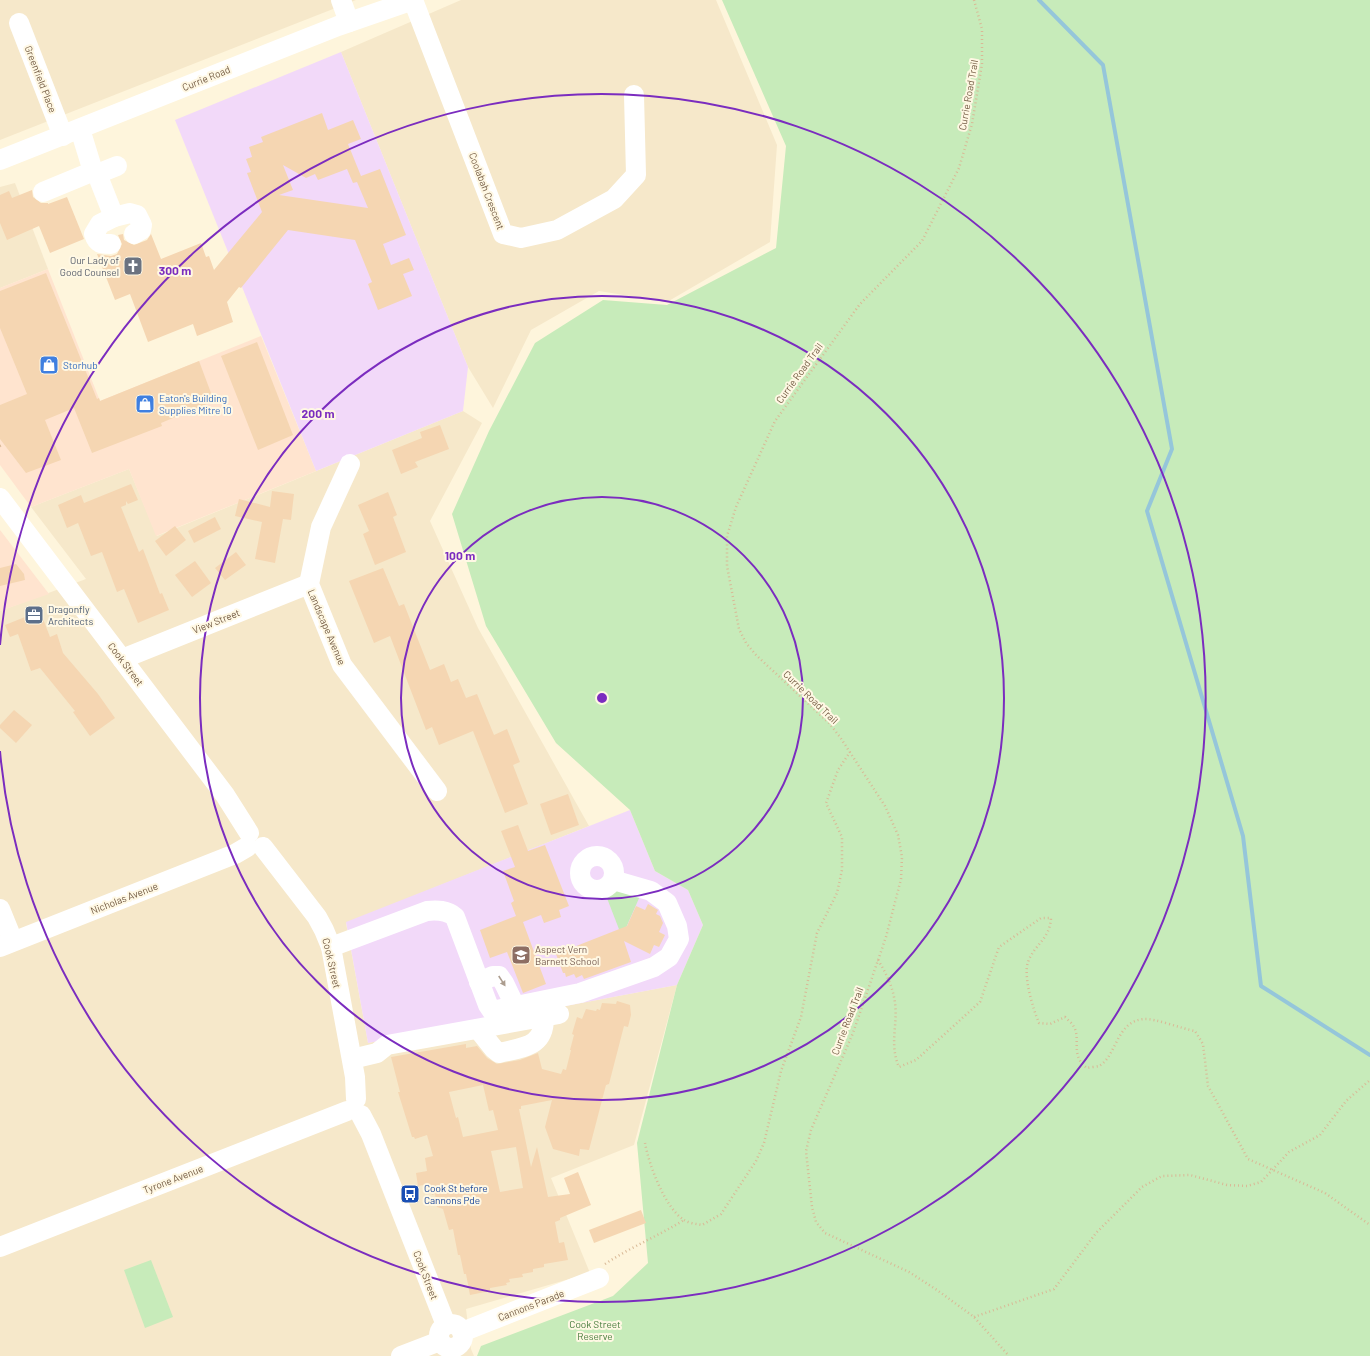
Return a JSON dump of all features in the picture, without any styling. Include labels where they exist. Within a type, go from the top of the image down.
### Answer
[{"type":"street","points":[[341,0],[349,22]]},
{"type":"street","name":"Currie Road","points":[[0,160],[349,22],[413,0]]},
{"type":"street","name":"Coolabah Crescent","points":[[413,0],[503,234],[521,238],[557,230],[614,199],[636,175],[634,95]]},
{"type":"street","name":"Greenfield Place","points":[[19,23],[71,132],[94,171],[114,217]]},
{"type":"street","points":[[43,192],[94,171],[116,166]]},
{"type":"street","points":[[104,247],[96,240],[94,234],[95,228],[114,217],[134,213],[139,218],[143,231]]},
{"type":"street","name":"Landscape Avenue","points":[[350,464],[321,527],[309,584],[342,666],[437,791]]},
{"type":"street","name":"Cook Street","points":[[0,498],[225,795],[253,842],[317,917],[331,947],[355,1077],[354,1108],[371,1134],[453,1340]]},
{"type":"street","name":"View Street","points":[[122,659],[309,584]]},
{"type":"street","name":"Nicholas Avenue","points":[[6,944],[235,854],[253,842]]},
{"type":"street","points":[[331,947],[427,911],[441,910],[455,917],[488,1005],[492,1011],[580,993],[654,967],[669,957],[679,939],[677,926],[667,903],[650,891],[613,880]]},
{"type":"street","points":[[0,910],[6,944]]},
{"type":"street","points":[[352,1059],[377,1053],[387,1045],[478,1028],[552,1015],[544,1027],[539,1039],[530,1045],[499,1053],[494,1049],[478,1028]]},
{"type":"street","name":"Tyrone Avenue","points":[[0,1247],[354,1108]]},
{"type":"street","name":"Cannons Parade","points":[[401,1356],[453,1340],[599,1278]]},
{"type":"path","name":"Currie Road Trail","points":[[974,0],[982,29],[982,64],[972,124],[959,168],[922,241],[860,304],[775,421],[736,507],[727,536],[727,566],[739,629],[746,643],[756,655],[830,723],[885,806],[898,836],[902,857],[901,879],[886,937],[852,1033],[812,1130],[806,1151],[812,1207],[816,1222],[825,1233],[908,1272],[938,1290],[974,1317],[1009,1356]]},
{"type":"path","points":[[644,1143],[663,1194],[669,1205],[684,1220],[702,1225],[721,1214],[756,1161],[764,1143],[781,1071],[800,1017],[817,932],[837,893],[842,870],[842,836],[826,803],[838,770],[850,752]]},
{"type":"path","points":[[878,960],[888,978],[895,1003],[894,1055],[899,1067],[916,1060],[980,1002],[999,948],[1041,918],[1051,918],[1051,929],[1028,962],[1028,981],[1034,1011],[1039,1023],[1050,1024],[1065,1017],[1074,1027],[1076,1050],[1081,1064],[1087,1068],[1099,1066],[1110,1054],[1121,1032],[1132,1022],[1145,1019],[1195,1032],[1203,1044],[1208,1086],[1248,1159],[1274,1169],[1325,1193],[1370,1225]]},
{"type":"path","points":[[974,1317],[1054,1289],[1096,1233],[1142,1187],[1162,1176],[1190,1174],[1227,1185],[1247,1186],[1261,1182],[1289,1152],[1320,1135],[1346,1101],[1370,1080]]},
{"type":"path","points":[[599,1278],[603,1265],[629,1248],[667,1231],[684,1220]]},
{"type":"shaded area","points":[[0,0],[356,0],[0,140]]},
{"type":"shaded area","points":[[461,0],[716,0],[777,145],[770,242],[667,302],[599,291],[531,330],[493,408],[468,367],[341,52]]},
{"type":"shaded area","points":[[341,52],[468,367],[463,411],[316,471],[175,120]]},
{"type":"shaded area","points":[[15,183],[48,269],[0,288],[0,187]]},
{"type":"shaded area","points":[[48,269],[100,401],[261,336],[316,471],[156,536],[129,469],[31,507],[0,465],[0,288]]},
{"type":"shaded area","points":[[463,411],[482,423],[430,521],[478,628],[589,826],[346,923],[368,1043],[677,985],[634,1145],[551,1178],[590,1273],[466,1309],[471,1349],[474,1356],[0,1356],[0,611],[86,579],[31,507],[129,469],[157,536]]},
{"type":"shaded area","points":[[0,530],[49,594],[0,611]]},
{"type":"shaded area","name":"Aspect Vern Barnett School","points":[[630,810],[655,871],[688,890],[703,925],[677,985],[368,1043],[346,922]]},
{"type":"green space","name":"Cook Street Reserve","points":[[722,0],[1370,0],[1370,1356],[477,1356],[481,1346],[613,1296],[648,1263],[637,1143],[677,985],[703,925],[688,890],[655,871],[630,810],[556,743],[486,626],[452,514],[489,431],[535,343],[603,300],[667,305],[776,248],[786,146]]},
{"type":"green space","points":[[615,890],[640,896],[622,937],[605,893]]},
{"type":"green space","points":[[151,1260],[173,1317],[145,1328],[124,1270]]},
{"type":"building","points":[[322,113],[328,130],[353,120],[361,139],[348,144],[361,176],[380,169],[406,235],[383,244],[391,265],[409,258],[414,270],[403,274],[412,296],[378,310],[368,284],[372,282],[355,240],[288,230],[241,288],[239,287],[227,302],[233,322],[197,336],[193,324],[148,342],[130,294],[115,300],[97,254],[111,256],[117,254],[122,244],[118,235],[123,234],[124,240],[134,245],[147,240],[151,234],[161,259],[201,243],[206,257],[209,256],[214,270],[262,212],[247,173],[251,172],[246,159],[252,157],[249,147],[263,142],[261,137]],"holes":[[[283,165],[306,178],[315,174],[318,180],[347,169],[353,183],[357,182],[368,208],[279,195],[293,190]]]},
{"type":"building","points":[[32,190],[33,197],[41,203],[48,204],[67,197],[84,239],[50,253],[39,226],[7,240],[0,223],[0,195],[9,191],[12,198]]},
{"type":"building","points":[[46,273],[97,399],[99,398],[100,401],[199,361],[214,401],[161,423],[162,426],[92,453],[74,408],[45,420],[61,460],[26,473],[0,439],[0,405],[27,394],[0,328],[0,291]]},
{"type":"building","points":[[257,342],[293,435],[258,450],[221,356]]},
{"type":"building","points":[[440,425],[449,449],[415,462],[418,467],[401,474],[392,450],[422,438],[420,432]]},
{"type":"building","points":[[131,484],[138,500],[128,504],[126,501],[126,505],[121,507],[139,552],[143,549],[160,594],[162,593],[169,610],[138,623],[124,589],[117,592],[102,552],[91,556],[78,523],[67,528],[58,505],[81,495],[84,503]]},
{"type":"building","points":[[272,491],[294,494],[291,520],[283,519],[275,563],[255,559],[262,522],[235,516],[239,499],[270,507]]},
{"type":"building","points":[[388,492],[397,515],[393,517],[406,552],[375,565],[363,534],[369,531],[358,505]]},
{"type":"building","points":[[215,517],[221,529],[194,543],[188,531]]},
{"type":"building","points":[[175,526],[186,540],[166,556],[155,541]]},
{"type":"building","points":[[236,552],[246,565],[225,580],[215,568]]},
{"type":"building","points":[[195,561],[211,583],[192,597],[175,575]]},
{"type":"building","points":[[16,564],[24,574],[25,580],[0,586],[0,568]]},
{"type":"building","points":[[383,568],[399,606],[404,604],[430,670],[444,664],[451,682],[458,679],[466,698],[477,694],[494,735],[507,729],[520,762],[513,765],[528,804],[505,813],[473,731],[439,745],[432,727],[426,730],[390,636],[374,643],[349,581]]},
{"type":"building","points":[[40,611],[50,637],[57,634],[63,653],[98,694],[115,718],[90,736],[73,712],[75,711],[40,668],[31,671],[18,634],[10,637],[5,625]]},
{"type":"building","points":[[14,710],[32,725],[16,743],[0,728],[0,725]]},
{"type":"building","points":[[568,794],[579,825],[551,835],[540,804]]},
{"type":"building","points":[[518,825],[528,851],[545,845],[569,906],[559,910],[561,917],[544,923],[541,915],[523,922],[546,984],[523,993],[507,952],[490,958],[480,930],[516,916],[511,903],[514,901],[503,871],[515,867],[501,831]]},
{"type":"building","points":[[648,904],[658,910],[656,914],[660,916],[663,923],[659,932],[665,935],[659,947],[654,945],[650,954],[624,941],[631,962],[584,979],[582,975],[576,978],[574,974],[566,977],[556,954],[627,926],[636,906],[645,910]]},
{"type":"building","points":[[617,1001],[630,1005],[631,1015],[628,1027],[624,1026],[609,1084],[606,1085],[589,1150],[580,1149],[579,1156],[553,1149],[545,1127],[552,1100],[521,1106],[521,1109],[519,1109],[531,1167],[537,1147],[548,1197],[570,1194],[564,1178],[578,1172],[591,1205],[560,1218],[560,1220],[555,1222],[559,1243],[564,1242],[568,1260],[544,1264],[544,1267],[533,1269],[533,1272],[522,1274],[523,1277],[509,1279],[510,1282],[506,1283],[507,1285],[490,1288],[490,1291],[470,1295],[466,1274],[464,1274],[460,1255],[458,1255],[453,1229],[449,1230],[443,1209],[437,1207],[435,1194],[432,1195],[428,1184],[418,1186],[416,1173],[427,1171],[425,1158],[433,1156],[427,1135],[415,1139],[412,1137],[398,1092],[400,1092],[391,1057],[466,1044],[466,1048],[477,1046],[487,1058],[497,1064],[520,1060],[538,1053],[542,1069],[561,1074],[563,1069],[566,1070],[574,1035],[572,1034],[577,1017],[582,1019],[586,1009],[596,1011],[597,1009],[600,1010],[602,1003],[616,1004]],"holes":[[[483,1085],[489,1111],[493,1110],[498,1130],[463,1137],[449,1092]],[[516,1147],[523,1188],[500,1192],[491,1151]]]},
{"type":"building","points":[[641,1210],[646,1223],[594,1243],[589,1230]]},
{"type":"waterway","points":[[1039,0],[1103,65],[1172,449],[1147,511],[1243,836],[1261,986],[1370,1055]]},
{"type":"place","name":"Our Lady of Good Counsel","points":[[133,266]]},
{"type":"place","name":"Storhub","points":[[49,365]]},
{"type":"place","name":"Eaton's Building Supplies Mitre 10","points":[[145,404]]},
{"type":"place","name":"Dragonfly Architects","points":[[34,615]]},
{"type":"place","name":"Aspect Vern Barnett School","points":[[521,955]]},
{"type":"place","name":"Cook St before Cannons Pde","points":[[410,1194]]}]
